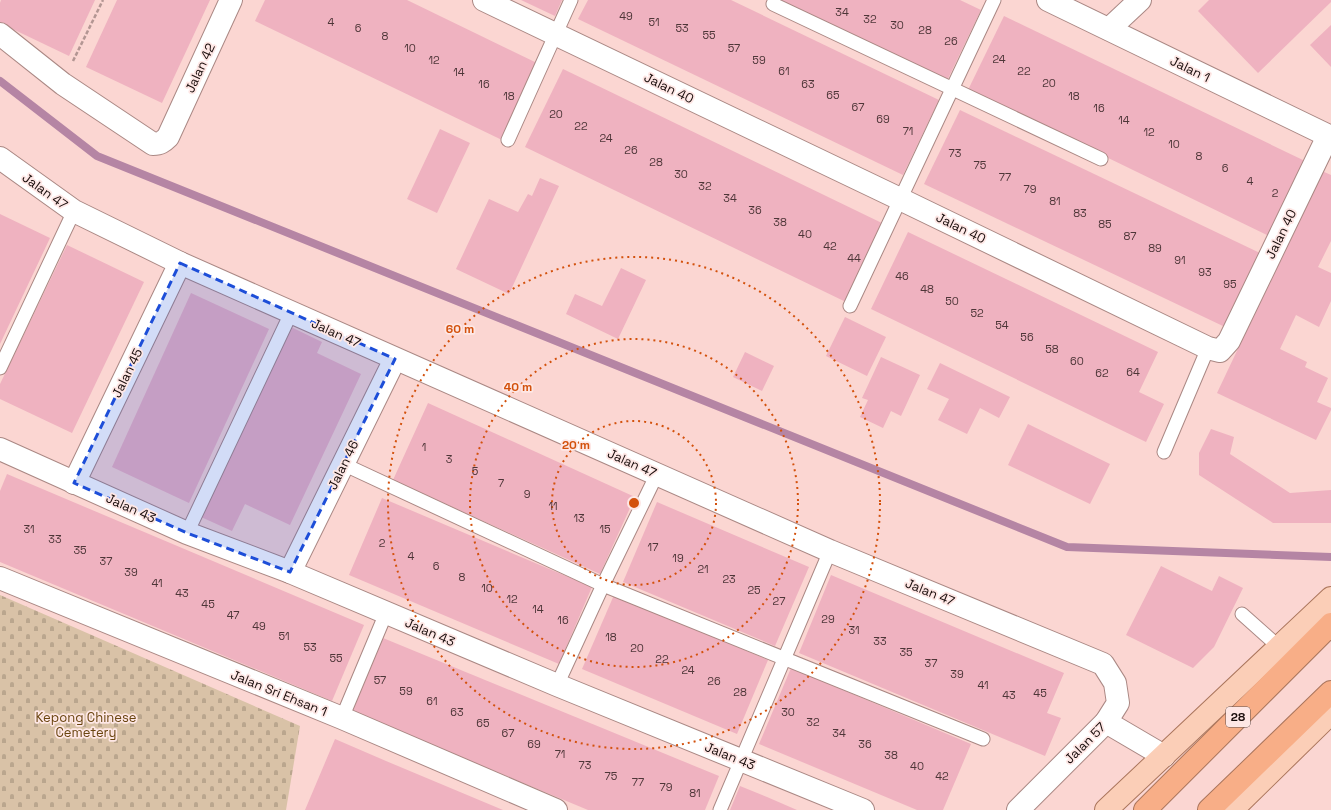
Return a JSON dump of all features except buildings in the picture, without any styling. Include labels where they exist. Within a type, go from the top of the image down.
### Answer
[{"type":"highway","name":"28","points":[[1145,810],[1331,624]]},
{"type":"highway","points":[[1209,810],[1331,692]]},
{"type":"main road","points":[[1106,810],[1331,598]]},
{"type":"main road","points":[[1232,810],[1328,719]]},
{"type":"street","name":"Jalan 42","points":[[63,84],[153,144],[163,142],[168,137],[231,0]]},
{"type":"street","name":"Jalan 40","points":[[484,0],[1208,348],[1220,351],[1230,342],[1330,137]]},
{"type":"street","name":"Jalan 1","points":[[1048,0],[1330,137]]},
{"type":"street","points":[[1109,29],[1140,0]]},
{"type":"street","points":[[0,34],[63,84]]},
{"type":"street","name":"Jalan 47","points":[[0,158],[74,211],[180,263],[830,551],[1103,664]]},
{"type":"street","name":"Jalan 45","points":[[74,483],[180,263]]},
{"type":"street","name":"Jalan 46","points":[[290,572],[395,359]]},
{"type":"street","name":"Jalan 43","points":[[0,450],[187,533],[290,572],[386,614],[863,810]]},
{"type":"street","name":"Jalan Sri Ehsan 1","points":[[0,578],[342,718],[556,810]]},
{"type":"street","name":"Jalan 57","points":[[1018,810],[1106,722],[1118,703],[1115,683],[1103,664]]},
{"type":"street","points":[[1106,722],[1164,756]]},
{"type":"lane","points":[[508,140],[571,0]]},
{"type":"lane","points":[[850,306],[994,0]]},
{"type":"lane","points":[[773,4],[1101,159]]},
{"type":"lane","points":[[0,368],[74,211]]},
{"type":"lane","points":[[187,533],[291,313]]},
{"type":"lane","points":[[1164,452],[1208,348]]},
{"type":"lane","points":[[343,464],[603,584],[984,739]]},
{"type":"lane","points":[[557,685],[603,584],[657,474]]},
{"type":"lane","points":[[720,810],[830,551]]},
{"type":"lane","points":[[342,718],[386,614]]},
{"type":"lane","points":[[1242,614],[1279,647]]},
{"type":"path","points":[[63,84],[102,0]]},
{"type":"highlighted area","points":[[180,263],[395,359],[290,572],[187,533],[74,483]]},
{"type":"green space","name":"Kepong Chinese Cemetery","points":[[0,595],[300,726],[286,810],[0,810]]},
{"type":"waterway","points":[[0,81],[97,156],[1067,547],[1331,557]]}]
